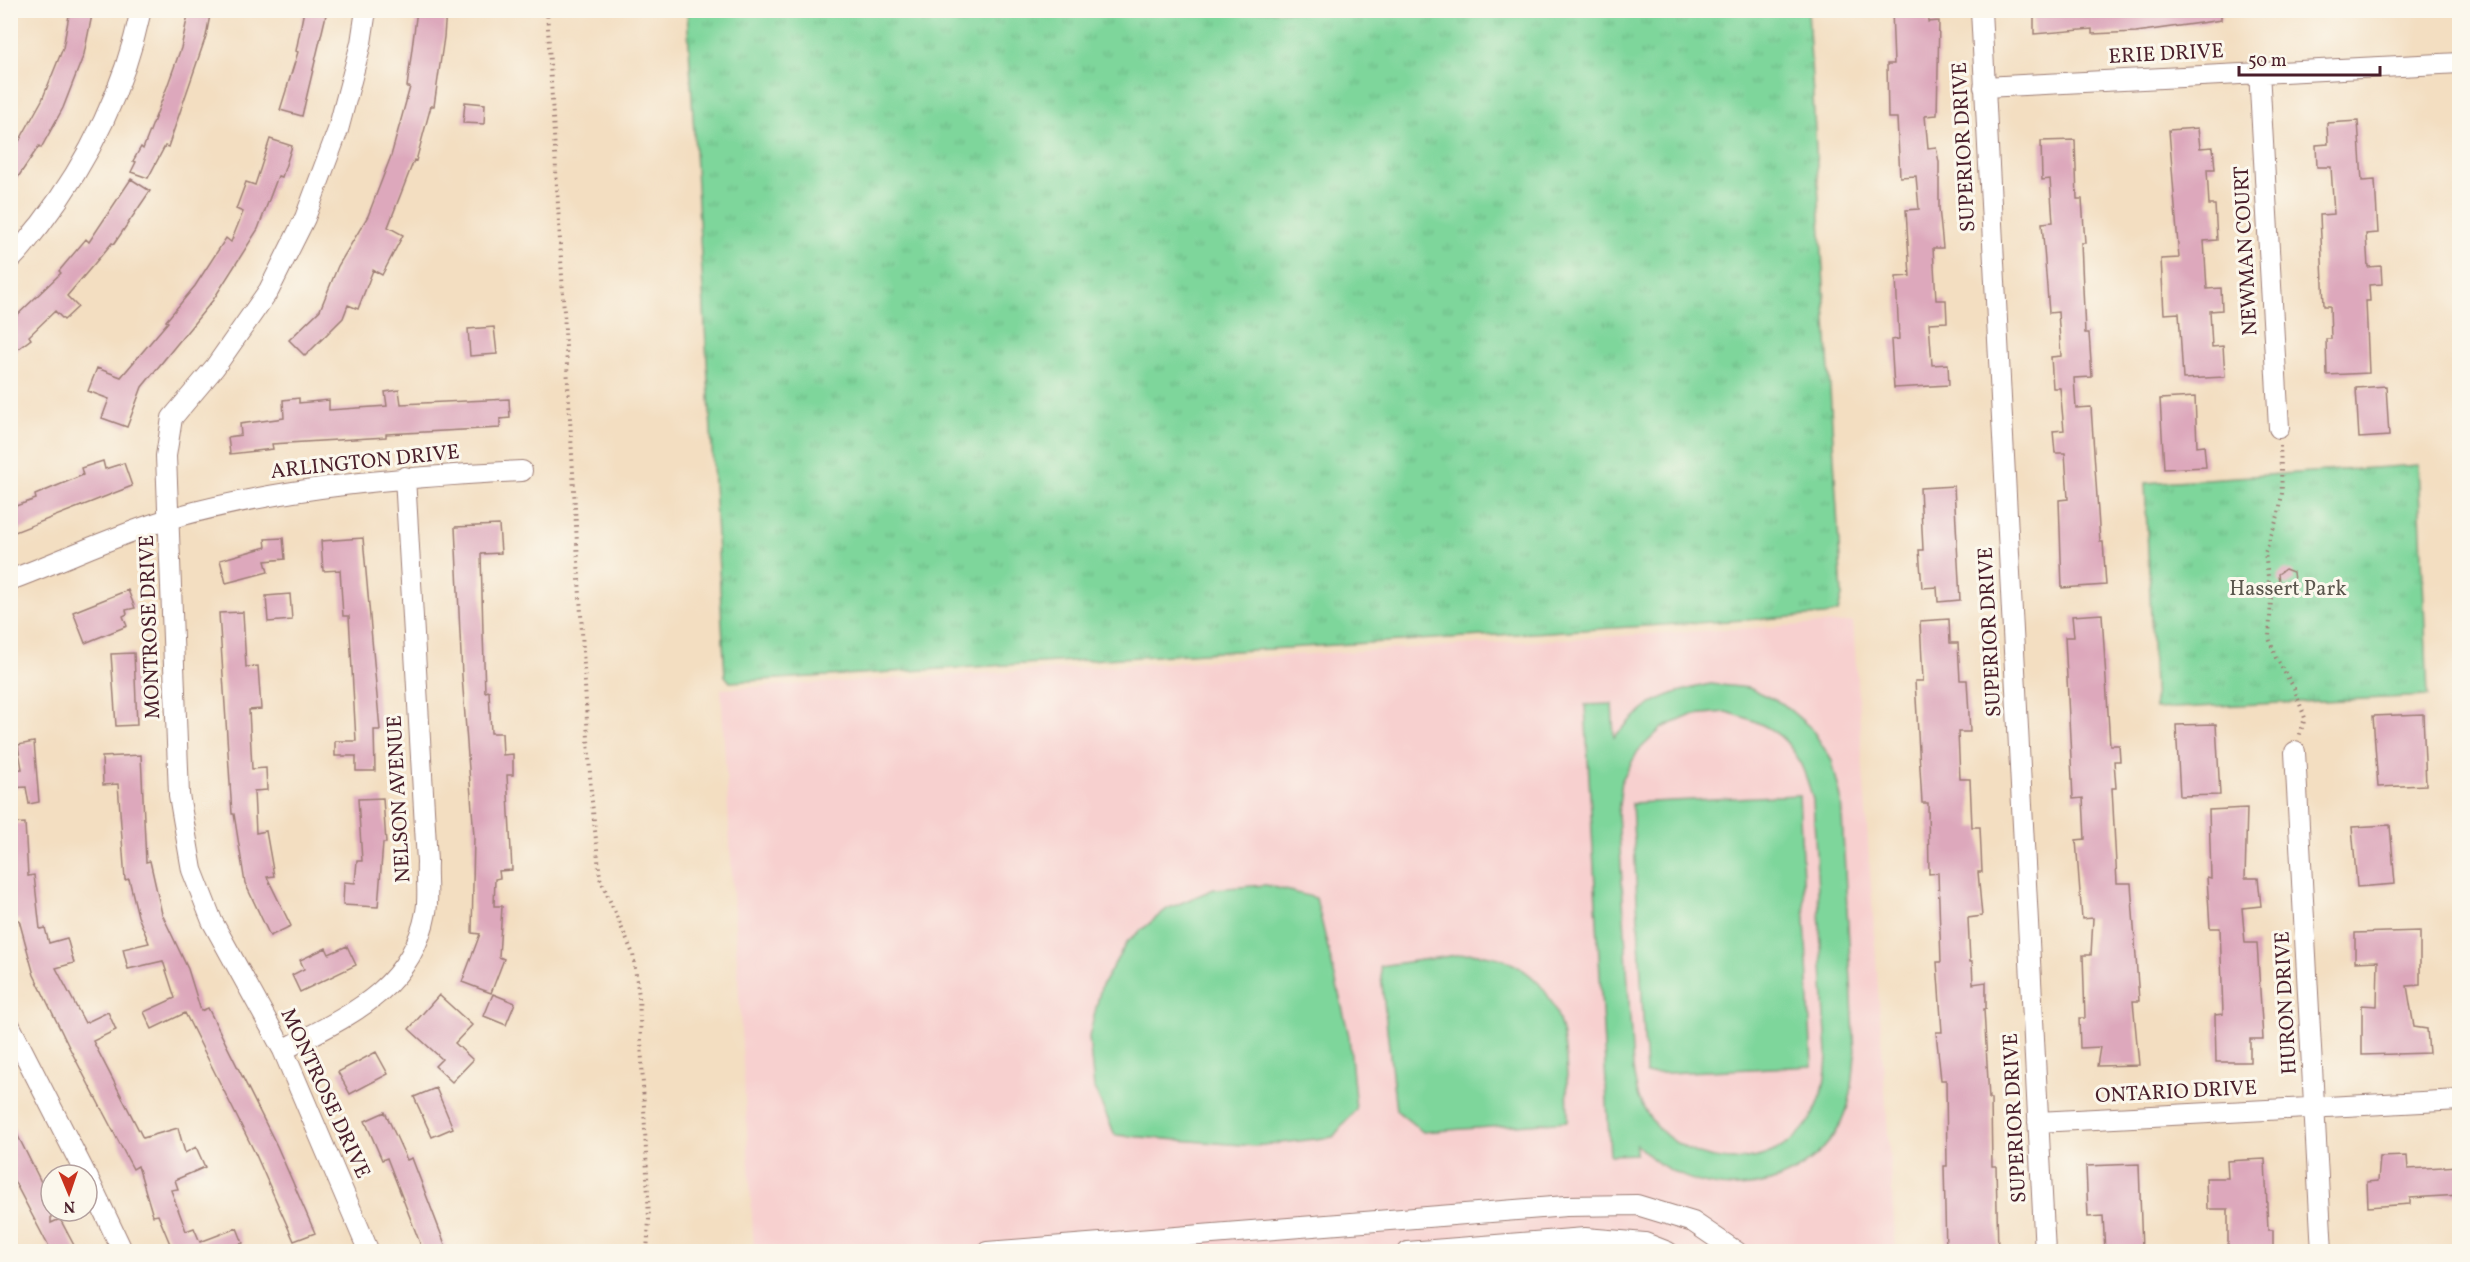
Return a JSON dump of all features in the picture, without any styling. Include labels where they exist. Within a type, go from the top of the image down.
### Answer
[{"type":"street","points":[[10,260],[63,195],[84,162],[118,89],[141,10]]},
{"type":"street","name":"MONTROSE DRIVE","points":[[366,10],[361,43],[338,130],[305,218],[269,290],[215,367],[172,418],[166,456],[179,795],[192,870],[212,921],[283,1050],[369,1251]]},
{"type":"street","name":"SUPERIOR DRIVE","points":[[1981,10],[2045,1251]]},
{"type":"street","name":"ERIE DRIVE","points":[[1984,87],[2259,71],[2460,63]]},
{"type":"street","name":"NEWMAN COURT","points":[[2259,71],[2279,428]]},
{"type":"street","name":"ARLINGTON DRIVE","points":[[10,580],[170,519],[244,500],[320,486],[405,477],[522,471]]},
{"type":"street","name":"NELSON AVENUE","points":[[283,1050],[343,1018],[384,990],[410,961],[426,912],[426,862],[405,477]]},
{"type":"street","name":"HURON DRIVE","points":[[2295,752],[2322,1251]]},
{"type":"street","points":[[10,1026],[80,1163]]},
{"type":"street","name":"ONTARIO DRIVE","points":[[2038,1122],[2460,1100]]},
{"type":"street","points":[[99,1201],[123,1251]]},
{"type":"street","points":[[987,1251],[1566,1206],[1637,1205],[1693,1222],[1737,1251]]},
{"type":"street","points":[[1408,1251],[1585,1238],[1645,1243],[1668,1251]]},
{"type":"path","points":[[547,10],[591,792],[600,878],[633,954],[639,996],[650,1219],[647,1251]]},
{"type":"path","points":[[2279,428],[2282,493],[2279,513],[2265,553],[2265,571],[2271,599],[2269,638],[2276,658],[2294,688],[2305,718],[2295,752]]},
{"type":"shaded area","points":[[1853,622],[1896,1251],[754,1251],[721,689]]},
{"type":"green space","points":[[687,11],[1808,11],[1842,596],[1838,612],[1825,615],[730,682],[725,676]]},
{"type":"green space","name":"Hassert Park","points":[[2418,465],[2428,696],[2155,709],[2145,483]]},
{"type":"green space","points":[[1711,684],[1749,688],[1783,704],[1812,729],[1832,761],[1841,798],[1855,1054],[1849,1102],[1838,1129],[1818,1153],[1795,1171],[1769,1182],[1741,1187],[1713,1185],[1686,1177],[1659,1164],[1636,1144],[1636,1154],[1610,1155],[1585,705],[1612,704],[1614,737],[1637,715],[1657,701],[1679,691]],"holes":[[[1726,712],[1761,724],[1785,741],[1801,765],[1813,800],[1827,1055],[1820,1099],[1814,1113],[1797,1136],[1775,1151],[1750,1159],[1724,1159],[1698,1154],[1674,1142],[1655,1124],[1640,1100],[1633,1069],[1618,814],[1622,780],[1638,751],[1662,728],[1692,715]]]},
{"type":"green space","points":[[1799,795],[1812,1066],[1646,1074],[1632,803]]},
{"type":"green space","points":[[1266,885],[1316,898],[1349,1036],[1356,1109],[1333,1137],[1255,1146],[1115,1135],[1094,1088],[1089,1037],[1101,987],[1127,942],[1167,909],[1214,889]]},
{"type":"green space","points":[[1471,953],[1502,959],[1525,971],[1542,987],[1554,1006],[1565,1050],[1568,1121],[1423,1132],[1396,1110],[1380,966]]},
{"type":"building","points":[[70,10],[93,10],[84,54],[63,108],[41,148],[39,146],[10,189],[10,141],[17,145],[42,100],[63,48]]},
{"type":"building","points":[[189,10],[211,10],[206,36],[168,147],[165,146],[148,178],[131,172],[136,162],[133,161],[141,147],[143,149],[167,87],[181,48]]},
{"type":"building","points":[[304,10],[326,15],[302,116],[280,110],[298,52],[296,51]]},
{"type":"building","points":[[417,10],[446,10],[434,106],[431,106],[416,161],[414,160],[388,227],[403,235],[382,275],[373,270],[358,309],[348,305],[343,318],[305,356],[289,340],[320,310],[338,266],[368,216],[391,156],[410,87],[407,87]]},
{"type":"building","points":[[1892,10],[1927,10],[1928,22],[1939,21],[1937,115],[1925,116],[1928,148],[1936,147],[1939,162],[1939,208],[1943,248],[1933,248],[1936,300],[1946,300],[1947,322],[1929,323],[1932,365],[1948,364],[1949,385],[1894,388],[1891,340],[1899,339],[1896,277],[1910,276],[1906,210],[1919,209],[1916,176],[1900,177],[1897,118],[1888,118],[1887,64],[1894,64]]},
{"type":"building","points":[[2034,10],[2221,10],[2221,20],[2136,32],[2092,34],[2092,29],[2034,34]]},
{"type":"building","points":[[465,102],[485,104],[484,124],[463,123]]},
{"type":"building","points":[[2358,121],[2362,181],[2375,180],[2378,233],[2366,234],[2368,267],[2381,266],[2382,284],[2369,285],[2370,301],[2366,301],[2369,373],[2327,375],[2326,339],[2331,339],[2330,306],[2324,306],[2320,215],[2334,214],[2331,167],[2317,167],[2316,145],[2328,144],[2327,123]]},
{"type":"building","points":[[2198,128],[2200,148],[2213,147],[2215,169],[2207,169],[2209,205],[2215,205],[2217,240],[2204,241],[2207,289],[2221,288],[2222,310],[2210,311],[2212,347],[2223,346],[2225,377],[2183,379],[2179,313],[2164,314],[2161,259],[2179,258],[2169,130]]},
{"type":"building","points":[[270,139],[292,146],[282,177],[278,176],[258,229],[213,300],[142,387],[127,427],[102,418],[109,399],[88,391],[97,368],[121,377],[168,322],[166,321],[195,286],[226,238],[231,242],[243,212],[236,209],[246,182],[255,185]]},
{"type":"building","points":[[2075,140],[2077,199],[2082,199],[2085,243],[2081,243],[2085,333],[2089,333],[2092,377],[2074,378],[2076,408],[2091,407],[2100,542],[2103,542],[2106,585],[2062,588],[2059,500],[2068,499],[2065,453],[2055,453],[2053,431],[2064,430],[2060,388],[2053,388],[2051,357],[2061,356],[2058,312],[2049,313],[2042,223],[2053,222],[2050,179],[2042,180],[2041,141]]},
{"type":"building","points":[[131,179],[150,191],[114,244],[112,243],[67,296],[78,307],[64,320],[55,311],[29,336],[31,339],[10,355],[10,322],[61,273],[59,271],[86,239],[89,242]]},
{"type":"building","points":[[494,327],[497,354],[470,356],[468,329]]},
{"type":"building","points":[[2386,386],[2389,436],[2359,438],[2356,388]]},
{"type":"building","points":[[399,390],[401,404],[509,399],[510,418],[500,419],[500,428],[386,434],[386,437],[272,444],[273,449],[230,454],[228,437],[241,435],[240,424],[284,418],[283,400],[299,398],[299,403],[329,400],[329,410],[387,406],[385,392]]},
{"type":"building","points":[[2195,397],[2197,446],[2204,445],[2206,467],[2164,469],[2160,399]]},
{"type":"building","points":[[103,461],[105,469],[124,463],[132,486],[10,534],[10,508],[36,499],[35,495],[83,475],[81,468]]},
{"type":"building","points":[[1954,486],[1960,600],[1938,602],[1937,587],[1922,588],[1919,550],[1923,550],[1920,488]]},
{"type":"building","points":[[499,525],[501,553],[481,554],[485,692],[489,691],[491,733],[502,733],[503,755],[513,754],[513,775],[507,775],[512,870],[499,871],[500,878],[495,879],[494,906],[502,906],[499,957],[504,959],[491,993],[462,982],[480,934],[472,933],[474,836],[462,676],[455,527]]},
{"type":"building","points":[[283,538],[285,559],[265,561],[268,572],[226,583],[220,560],[266,547],[265,539]]},
{"type":"building","points":[[363,538],[380,730],[374,730],[375,771],[356,771],[356,756],[335,756],[335,741],[356,741],[349,616],[343,616],[340,570],[323,571],[321,541]]},
{"type":"building","points":[[2285,569],[2293,572],[2294,581],[2287,586],[2279,582],[2278,574]]},
{"type":"building","points":[[128,590],[135,608],[126,610],[127,614],[123,616],[127,626],[85,643],[73,612]]},
{"type":"building","points":[[290,594],[292,620],[268,622],[266,596]]},
{"type":"building","points":[[243,612],[246,667],[258,666],[261,709],[249,710],[252,769],[266,768],[267,790],[254,791],[256,833],[266,831],[274,876],[267,877],[291,926],[270,936],[245,883],[234,814],[232,814],[219,613]]},
{"type":"building","points":[[2102,614],[2110,745],[2119,745],[2120,761],[2114,761],[2116,788],[2112,788],[2117,883],[2131,883],[2139,1001],[2133,1001],[2139,1065],[2097,1066],[2100,1047],[2080,1048],[2079,1018],[2085,1018],[2083,955],[2091,955],[2093,918],[2082,919],[2076,840],[2085,839],[2083,798],[2073,799],[2065,637],[2074,637],[2072,616]]},
{"type":"building","points":[[1949,619],[1950,643],[1958,643],[1960,680],[1967,680],[1970,732],[1958,732],[1960,779],[1970,779],[1972,827],[1980,827],[1982,872],[1978,872],[1982,916],[1968,918],[1973,984],[1986,982],[1986,1009],[1984,1009],[1989,1099],[1991,1099],[1992,1166],[1996,1166],[1998,1251],[1946,1251],[1944,1166],[1947,1166],[1946,1080],[1941,1080],[1936,1032],[1942,1032],[1937,962],[1941,962],[1938,873],[1929,874],[1928,803],[1922,803],[1915,681],[1923,681],[1920,621]]},
{"type":"building","points":[[134,653],[137,725],[116,726],[111,654]]},
{"type":"building","points":[[2423,714],[2426,785],[2378,787],[2373,716]]},
{"type":"building","points":[[2216,724],[2220,795],[2180,796],[2176,725]]},
{"type":"building","points":[[34,742],[39,802],[29,804],[26,787],[10,788],[10,770],[22,769],[18,745]]},
{"type":"building","points":[[141,755],[146,862],[150,861],[162,914],[188,969],[201,1011],[208,1008],[277,1146],[315,1233],[294,1241],[256,1155],[185,1013],[152,1029],[144,1012],[175,998],[163,961],[128,969],[123,949],[149,943],[138,916],[129,879],[125,880],[118,784],[103,785],[102,757]]},
{"type":"building","points":[[383,798],[386,843],[383,843],[378,907],[343,905],[344,882],[355,883],[357,861],[362,861],[358,799]]},
{"type":"building","points":[[2247,808],[2245,878],[2258,878],[2261,906],[2242,908],[2245,943],[2257,943],[2263,1039],[2250,1039],[2250,1062],[2216,1062],[2215,1015],[2223,1014],[2220,928],[2210,928],[2207,877],[2211,878],[2209,810]]},
{"type":"building","points":[[25,823],[28,876],[34,875],[40,929],[45,928],[49,943],[67,938],[74,963],[56,968],[85,1023],[108,1012],[116,1030],[93,1041],[143,1138],[178,1128],[185,1153],[196,1147],[205,1167],[175,1180],[178,1189],[171,1190],[186,1231],[194,1228],[200,1242],[237,1228],[243,1243],[221,1251],[173,1251],[158,1215],[153,1216],[138,1166],[133,1169],[69,1047],[34,975],[19,920],[15,920],[10,880],[10,824]]},
{"type":"building","points":[[2390,825],[2395,884],[2357,887],[2352,827]]},
{"type":"building","points":[[2420,931],[2420,985],[2407,986],[2414,1027],[2427,1029],[2429,1053],[2362,1055],[2362,1005],[2377,1006],[2378,961],[2355,962],[2355,933]]},
{"type":"building","points":[[347,946],[356,965],[300,992],[292,975],[304,969],[300,960],[326,948],[329,954]]},
{"type":"building","points":[[493,994],[515,1003],[506,1025],[484,1016]]},
{"type":"building","points":[[439,995],[472,1025],[455,1043],[473,1060],[452,1082],[435,1066],[442,1059],[409,1029]]},
{"type":"building","points":[[376,1052],[388,1074],[350,1094],[338,1072]]},
{"type":"building","points":[[436,1088],[453,1128],[432,1137],[414,1097]]},
{"type":"building","points":[[385,1112],[407,1160],[412,1158],[446,1247],[423,1251],[387,1158],[382,1160],[365,1121]]},
{"type":"building","points":[[10,1120],[39,1178],[39,1223],[62,1223],[77,1251],[51,1251],[10,1173]]},
{"type":"building","points":[[2407,1156],[2408,1169],[2460,1166],[2460,1195],[2410,1198],[2410,1204],[2368,1207],[2367,1182],[2378,1181],[2380,1157]]},
{"type":"building","points":[[2265,1159],[2268,1230],[2273,1230],[2273,1251],[2228,1251],[2228,1209],[2207,1209],[2206,1178],[2228,1178],[2227,1161]]},
{"type":"building","points":[[2139,1164],[2142,1251],[2105,1251],[2103,1216],[2088,1217],[2086,1166]]}]
